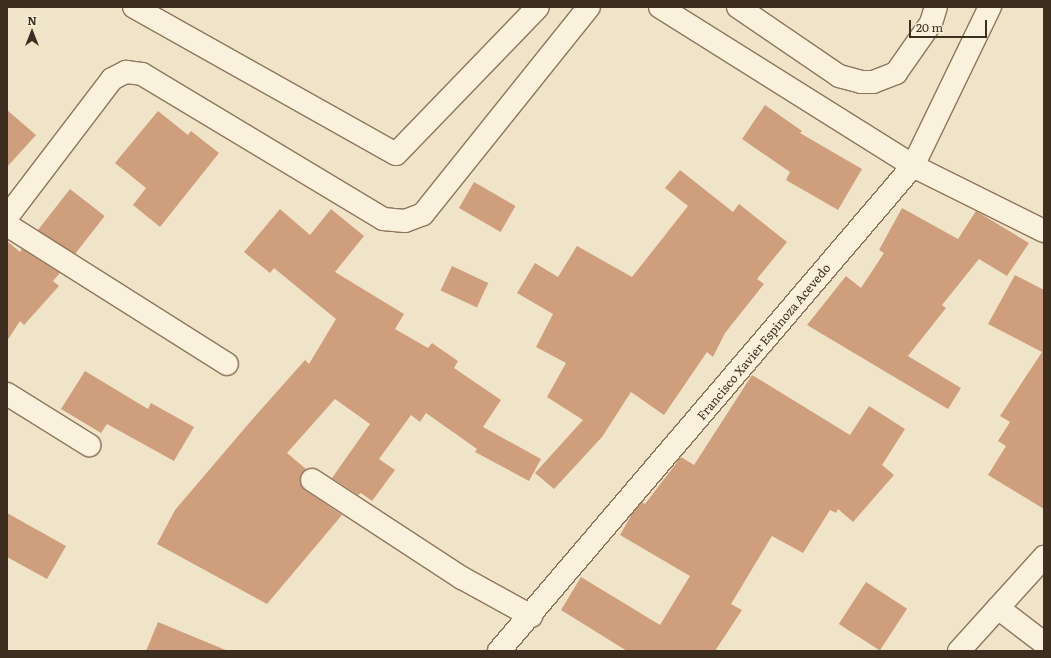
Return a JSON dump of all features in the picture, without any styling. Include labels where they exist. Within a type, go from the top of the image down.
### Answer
[{"type":"street","points":[[134,7],[396,154],[538,7]]},
{"type":"street","points":[[7,217],[112,79],[126,72],[142,74],[383,219],[405,222],[423,214],[589,7]]},
{"type":"street","points":[[660,7],[913,166],[1044,231]]},
{"type":"street","points":[[738,7],[840,76],[850,80],[873,82],[896,73],[931,23],[936,7]]},
{"type":"street","name":"Francisco Xavier Espinoza Acevedo","points":[[499,651],[531,616],[913,166],[990,7]]},
{"type":"street","points":[[7,225],[227,364]]},
{"type":"street","points":[[7,394],[89,445]]},
{"type":"street","points":[[312,480],[462,578],[531,616]]},
{"type":"street","points":[[959,651],[1044,557]]},
{"type":"street","points":[[998,608],[1044,643]]},
{"type":"building","points":[[765,105],[802,131],[800,133],[862,169],[838,210],[786,180],[790,172],[742,139]]},
{"type":"building","points":[[7,110],[36,135],[7,167]]},
{"type":"building","points":[[158,111],[188,135],[191,131],[219,153],[160,227],[133,205],[146,188],[115,163]]},
{"type":"building","points":[[680,170],[733,212],[739,204],[787,242],[757,279],[764,284],[725,333],[713,357],[707,352],[664,415],[631,392],[602,437],[554,489],[535,473],[583,420],[547,397],[566,363],[536,347],[553,314],[517,293],[535,263],[558,277],[577,246],[632,277],[688,206],[665,188]]},
{"type":"building","points":[[474,182],[516,206],[501,232],[459,208]]},
{"type":"building","points":[[70,189],[105,216],[73,257],[38,230]]},
{"type":"building","points":[[902,208],[958,239],[976,211],[1029,243],[1007,276],[979,259],[942,305],[946,308],[908,356],[961,388],[948,409],[807,325],[846,276],[861,288],[884,253],[879,250]]},
{"type":"building","points":[[280,209],[310,235],[331,209],[364,236],[335,272],[404,314],[395,329],[428,348],[432,343],[458,361],[454,368],[501,400],[483,427],[541,459],[529,481],[475,452],[477,449],[426,413],[420,422],[411,415],[379,459],[395,470],[372,501],[361,493],[358,495],[332,478],[370,424],[335,399],[287,453],[306,469],[300,479],[305,490],[342,515],[267,604],[157,544],[175,510],[305,360],[309,364],[336,319],[274,268],[270,273],[244,252]]},
{"type":"building","points":[[7,241],[20,252],[22,249],[60,273],[53,281],[59,286],[24,325],[20,321],[7,341]]},
{"type":"building","points":[[452,266],[488,283],[477,307],[441,290]]},
{"type":"building","points":[[1015,275],[1044,290],[1044,509],[988,475],[1006,446],[998,441],[1010,422],[1000,416],[1042,352],[988,324]]},
{"type":"building","points":[[85,371],[148,409],[151,403],[194,427],[174,461],[107,424],[101,433],[61,409]]},
{"type":"building","points":[[752,375],[850,435],[869,406],[905,429],[882,465],[894,475],[853,522],[838,509],[836,513],[830,510],[803,553],[772,536],[731,604],[742,610],[715,651],[627,651],[561,610],[581,577],[660,625],[690,576],[620,535],[632,514],[642,502],[645,504],[681,457],[694,465]]},
{"type":"building","points":[[7,513],[66,546],[47,579],[7,557]]},
{"type":"building","points":[[866,582],[907,609],[880,651],[839,624]]},
{"type":"building","points":[[158,622],[228,651],[146,651]]}]
